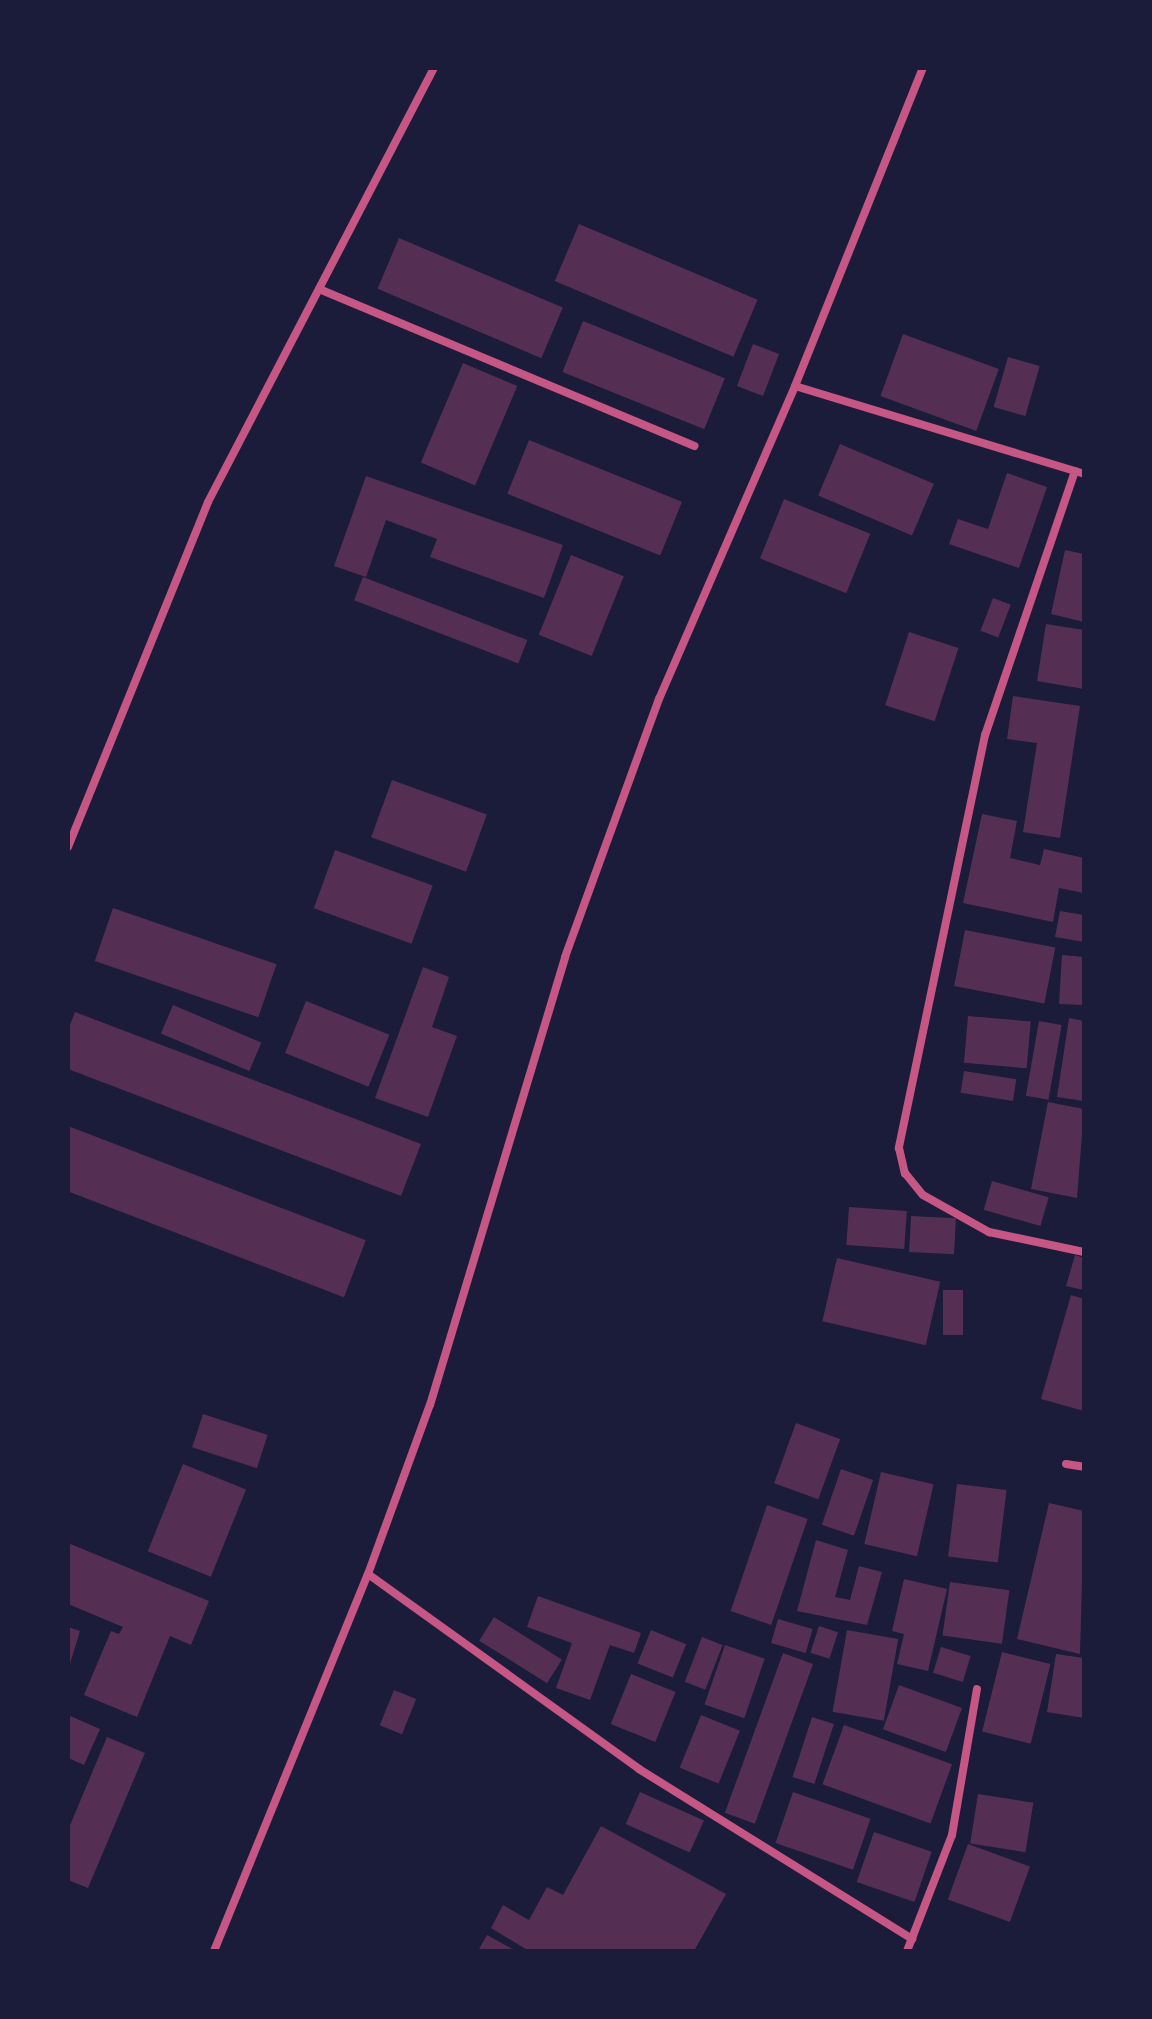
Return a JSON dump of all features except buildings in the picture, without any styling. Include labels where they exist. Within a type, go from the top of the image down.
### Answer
[{"type":"street","points":[[68,847],[208,502],[434,68]]},
{"type":"street","points":[[214,1951],[368,1574],[430,1405],[565,957],[659,699],[795,386],[923,68]]},
{"type":"street","points":[[319,289],[694,446]]},
{"type":"street","points":[[795,386],[1079,472],[985,735],[899,1148],[905,1173],[923,1195],[989,1232],[1084,1252]]},
{"type":"street","points":[[1066,1464],[1084,1467]]},
{"type":"street","points":[[368,1574],[639,1769],[912,1939]]},
{"type":"street","points":[[907,1951],[952,1835],[977,1689]]}]
